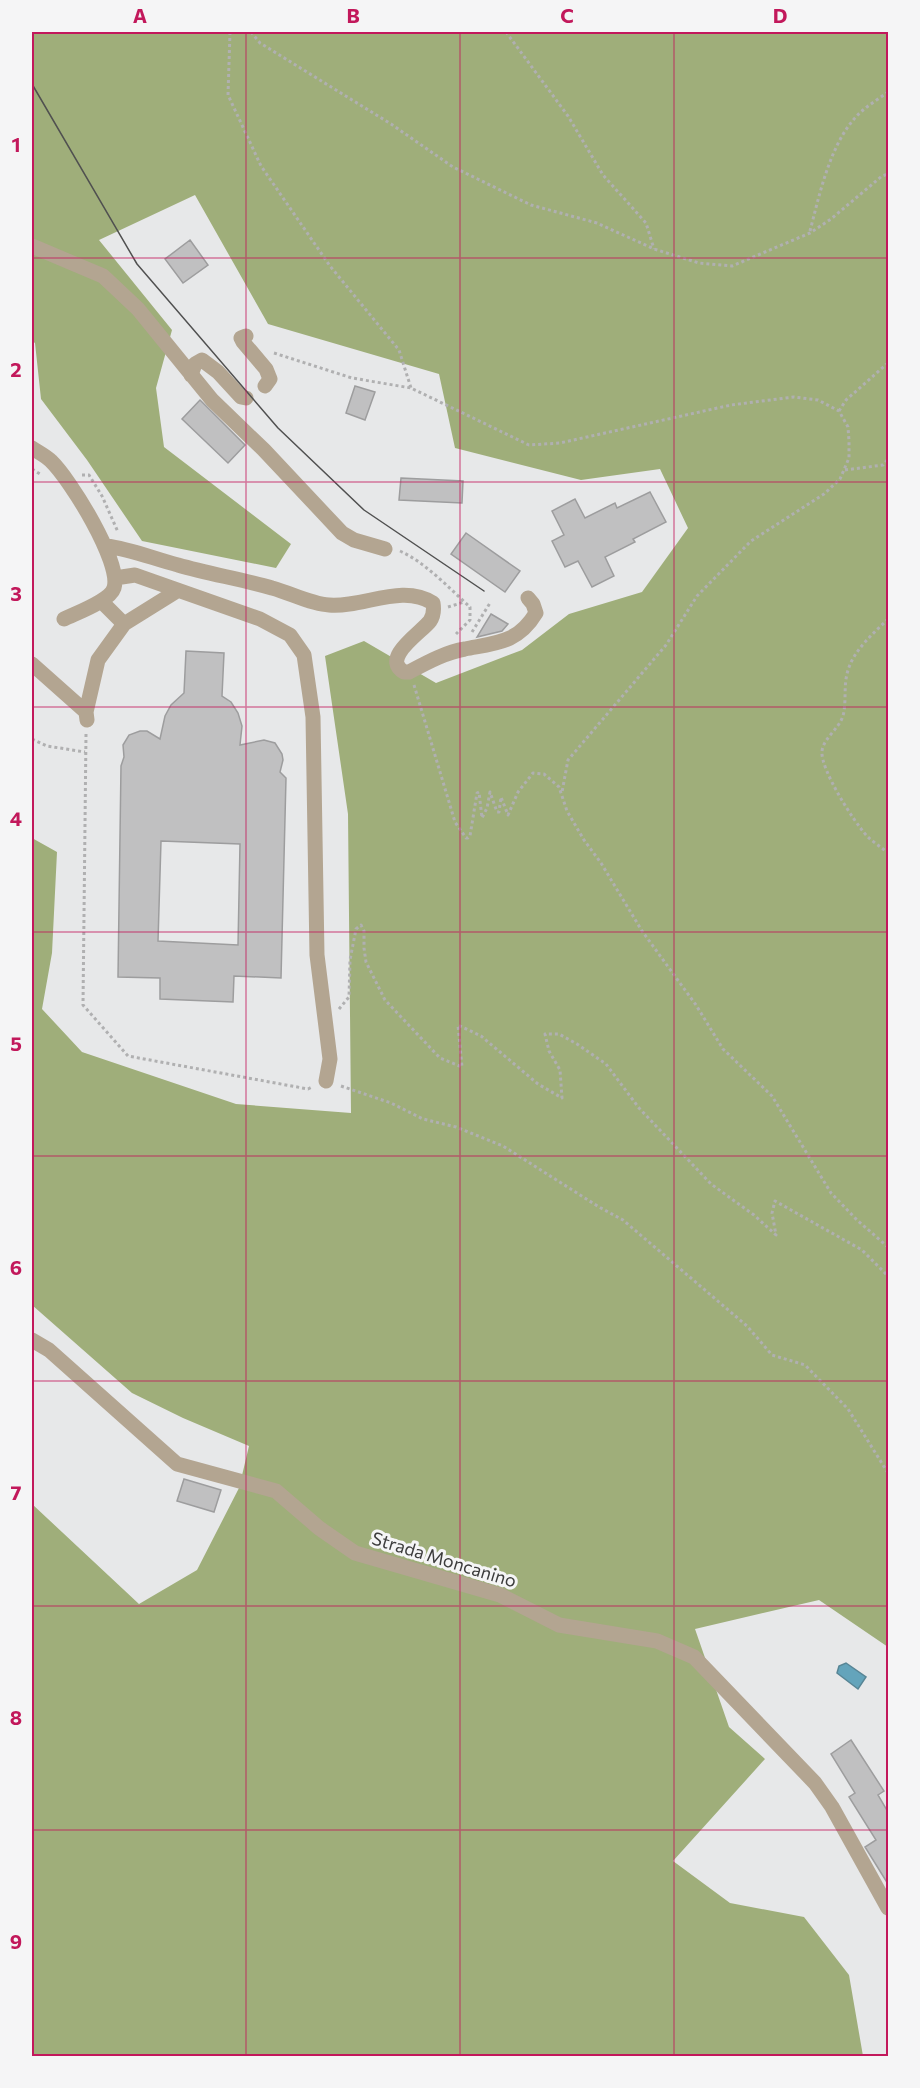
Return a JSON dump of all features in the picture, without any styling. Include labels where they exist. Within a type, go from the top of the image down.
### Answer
[{"type":"street","points":[[32,246],[103,276],[138,309],[212,400],[264,450],[342,533],[354,540],[385,549]]},
{"type":"street","points":[[246,336],[241,338],[243,342],[266,369],[270,379],[265,386]]},
{"type":"street","points":[[191,375],[195,364],[202,360],[218,372],[240,397],[246,398]]},
{"type":"street","points":[[32,448],[50,460],[63,476],[106,546],[115,578],[114,588],[109,596],[64,619]]},
{"type":"street","points":[[106,546],[274,588],[329,605],[347,605],[386,597],[411,595],[426,598],[433,603],[434,612],[431,620],[399,652],[397,660],[400,670],[409,672],[465,649],[502,643],[529,624],[536,613],[528,598]]},
{"type":"street","points":[[115,578],[132,574],[260,619],[290,635],[304,655],[313,717],[317,955],[330,1059],[326,1081]]},
{"type":"street","points":[[32,664],[86,716],[98,660],[124,624],[177,591]]},
{"type":"street","points":[[101,601],[124,624]]},
{"type":"street","name":"Strada Moncanino","points":[[32,1340],[49,1350],[177,1464],[276,1491],[319,1528],[355,1553],[500,1594],[559,1625],[657,1641],[694,1657],[815,1783],[832,1807],[888,1908]]},
{"type":"path","points":[[230,32],[228,94],[261,166],[330,266],[399,350],[411,388]]},
{"type":"path","points":[[251,32],[260,43],[305,73],[391,124],[453,167],[531,205],[597,223],[654,249],[699,263],[732,266],[810,232],[831,219],[882,176],[888,174]]},
{"type":"path","points":[[506,32],[568,116],[603,174],[646,222],[654,249]]},
{"type":"path","points":[[810,232],[819,196],[839,140],[861,112],[888,92]]},
{"type":"path","points":[[246,336],[273,352],[352,378],[411,388],[529,445],[560,443],[756,400],[794,397],[818,400],[839,411],[848,427],[849,434],[849,458],[840,479],[824,494],[751,541],[698,596],[666,645],[568,760],[562,792]]},
{"type":"path","points":[[839,411],[846,400],[888,363]]},
{"type":"path","points":[[845,470],[883,465],[888,459]]},
{"type":"path","points":[[385,549],[410,555],[464,602]]},
{"type":"path","points":[[465,649],[467,639],[490,603]]},
{"type":"path","points":[[888,619],[868,639],[851,662],[847,675],[841,724],[826,742],[822,751],[826,767],[850,816],[867,836],[888,853]]},
{"type":"path","points":[[409,672],[455,822],[466,838],[470,836],[477,793],[479,792],[482,818],[487,808],[490,792],[497,812],[499,812],[501,797],[508,815],[518,792],[533,774],[544,774],[555,782],[562,792],[567,811],[584,840],[601,863],[642,931],[696,1005],[723,1048],[772,1096],[831,1193],[888,1247]]},
{"type":"path","points":[[32,739],[47,746],[86,752]]},
{"type":"path","points":[[86,740],[83,1005],[128,1056],[308,1089],[326,1081],[391,1103],[423,1119],[456,1127],[503,1146],[623,1220],[747,1326],[772,1355],[805,1365],[848,1409],[888,1473]]},
{"type":"path","points":[[325,1017],[341,1008],[349,997],[350,960],[356,929],[361,925],[364,931],[366,962],[385,1000],[440,1058],[462,1067],[458,1025],[481,1036],[538,1084],[562,1098],[560,1070],[549,1051],[545,1034],[559,1034],[606,1064],[639,1108],[711,1184],[754,1215],[776,1235],[772,1213],[775,1201],[862,1251],[888,1276]]},
{"type":"green space","points":[[32,32],[888,32],[888,1647],[819,1600],[695,1629],[729,1727],[765,1759],[673,1861],[730,1903],[804,1917],[849,1975],[863,2056],[32,2056],[32,1504],[139,1604],[197,1570],[239,1488],[249,1446],[132,1393],[32,1305],[32,838],[57,852],[52,953],[42,1009],[82,1052],[236,1104],[351,1113],[348,814],[325,656],[364,641],[436,683],[522,650],[569,614],[642,592],[688,528],[660,469],[581,480],[455,448],[439,374],[268,324],[195,195],[99,240],[172,330],[156,388],[164,447],[291,544],[276,568],[142,541],[87,460],[41,399],[35,343],[32,341]]},
{"type":"water","points":[[846,1663],[866,1677],[858,1689],[837,1673],[839,1666]]},
{"type":"building","points":[[190,240],[208,265],[183,283],[165,259]]},
{"type":"building","points":[[355,386],[375,392],[365,420],[346,413]]},
{"type":"building","points":[[200,400],[245,445],[228,463],[182,419]]},
{"type":"building","points":[[401,478],[463,481],[462,503],[399,500]]},
{"type":"building","points":[[650,492],[666,522],[633,539],[635,542],[605,557],[614,576],[592,587],[578,561],[565,567],[552,541],[564,535],[552,511],[575,499],[585,518],[615,503],[617,508]]},
{"type":"building","points":[[466,533],[520,571],[505,592],[451,554]]},
{"type":"building","points":[[491,614],[508,624],[502,631],[477,637]]},
{"type":"building","points":[[186,651],[224,653],[222,696],[231,702],[238,713],[242,726],[240,745],[264,740],[275,743],[282,754],[280,772],[286,778],[281,978],[234,976],[233,1002],[160,999],[160,978],[118,977],[123,745],[129,735],[140,731],[147,731],[160,739],[165,716],[171,705],[184,693]],"holes":[[[161,841],[240,844],[238,945],[158,941]]]},
{"type":"building","points":[[184,1479],[221,1490],[214,1512],[177,1501]]},
{"type":"building","points":[[851,1740],[884,1791],[878,1795],[888,1812],[888,1884],[865,1847],[876,1840],[849,1797],[855,1793],[831,1754]]},
{"type":"tram line","points":[[32,84],[137,264],[278,428],[364,510],[484,591]]}]
